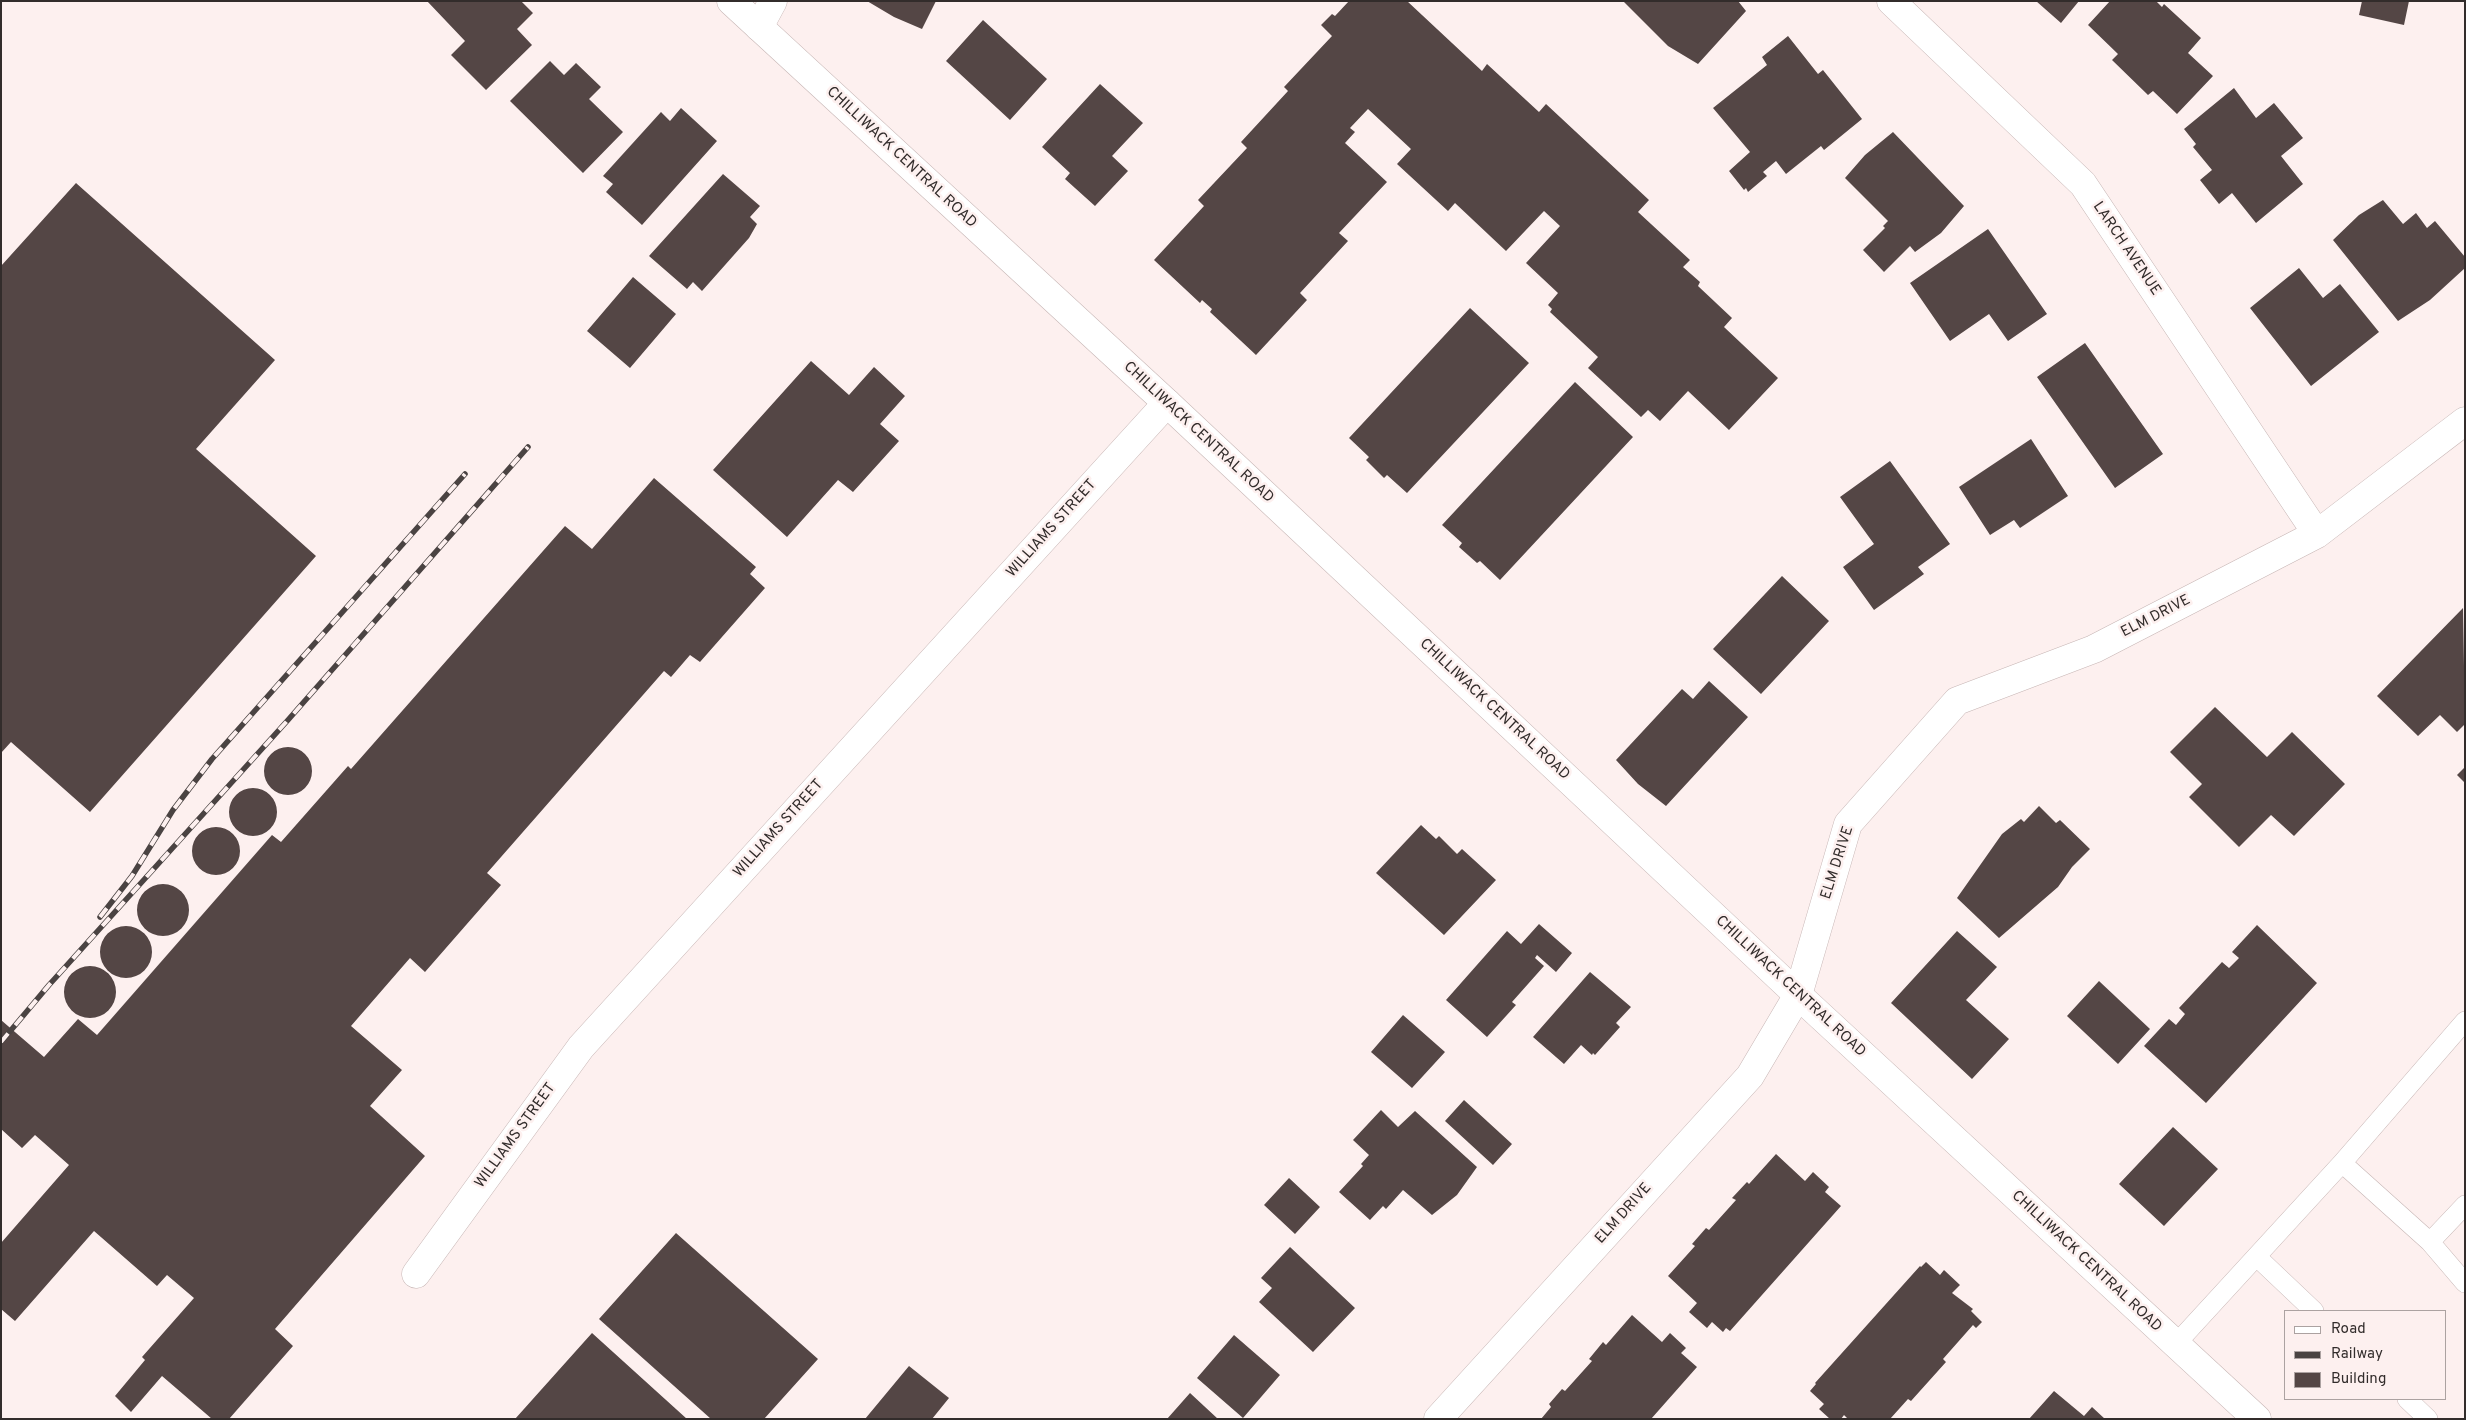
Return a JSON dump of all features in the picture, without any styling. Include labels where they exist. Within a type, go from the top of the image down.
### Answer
[{"type":"street","name":"CHILLIWACK CENTRAL ROAD","points":[[731,1],[1167,403],[1798,995],[2257,1419]]},
{"type":"street","points":[[760,28],[773,1]]},
{"type":"street","name":"LARCH AVENUE","points":[[1891,1],[2083,184],[2317,534]]},
{"type":"street","name":"WILLIAMS STREET","points":[[416,1274],[581,1047],[1167,403]]},
{"type":"street","name":"ELM DRIVE","points":[[1438,1419],[1750,1076],[1798,995],[1848,824],[1957,701],[2094,649],[2317,534],[2465,422]]},
{"type":"lane","points":[[2175,1344],[2342,1163],[2465,1021]]},
{"type":"lane","points":[[2342,1163],[2430,1242],[2465,1283]]},
{"type":"lane","points":[[2430,1242],[2465,1205]]},
{"type":"lane","points":[[2257,1257],[2313,1310]]},
{"type":"lane","points":[[2408,1400],[2428,1419]]},
{"type":"building","points":[[427,1],[521,1],[533,13],[517,29],[532,45],[486,90],[451,55],[465,41]]},
{"type":"building","points":[[867,1],[936,1],[922,29],[894,17]]},
{"type":"building","points":[[1349,1],[1407,1],[1482,71],[1487,64],[1539,112],[1546,104],[1649,200],[1638,212],[1690,260],[1683,267],[1700,282],[1698,286],[1732,318],[1724,327],[1778,378],[1729,430],[1688,391],[1660,421],[1648,410],[1641,417],[1588,368],[1598,357],[1550,312],[1552,309],[1548,305],[1558,293],[1526,263],[1560,226],[1544,211],[1506,251],[1455,203],[1448,211],[1397,164],[1411,149],[1368,109],[1350,128],[1355,132],[1345,143],[1387,182],[1339,233],[1348,241],[1300,293],[1307,300],[1256,355],[1210,312],[1212,309],[1202,300],[1200,303],[1154,260],[1204,206],[1198,200],[1247,148],[1241,142],[1288,91],[1284,87],[1332,36],[1321,25],[1332,14],[1335,16]]},
{"type":"building","points":[[1623,1],[1738,1],[1746,11],[1698,64],[1668,46]]},
{"type":"building","points":[[2036,1],[2079,1],[2061,23]]},
{"type":"building","points":[[2110,1],[2156,1],[2162,7],[2164,4],[2201,38],[2188,53],[2213,76],[2177,114],[2153,91],[2148,95],[2112,60],[2118,54],[2088,25]]},
{"type":"building","points":[[2362,1],[2409,1],[2404,25],[2359,15]]},
{"type":"building","points":[[983,20],[1047,79],[1010,120],[946,61]]},
{"type":"building","points":[[1788,36],[1818,74],[1823,70],[1862,119],[1824,150],[1821,146],[1786,174],[1776,161],[1763,172],[1767,176],[1748,192],[1746,188],[1744,190],[1729,171],[1750,152],[1713,108],[1767,65],[1762,57]]},
{"type":"building","points":[[550,61],[564,75],[576,63],[601,87],[589,99],[623,132],[583,173],[510,101]]},
{"type":"building","points":[[1100,84],[1143,123],[1112,156],[1128,171],[1095,206],[1065,179],[1070,173],[1042,147]]},
{"type":"building","points":[[2234,88],[2256,118],[2274,103],[2303,138],[2281,156],[2303,184],[2256,223],[2232,193],[2219,204],[2200,180],[2212,170],[2193,147],[2196,144],[2184,129]]},
{"type":"building","points":[[681,108],[717,141],[642,225],[606,192],[613,184],[603,176],[661,112],[670,121]]},
{"type":"building","points":[[1893,132],[1964,206],[1941,233],[1915,252],[1910,246],[1884,272],[1863,250],[1885,228],[1883,226],[1888,221],[1845,178],[1865,155]]},
{"type":"building","points":[[723,174],[760,206],[750,217],[757,224],[749,238],[702,291],[693,282],[687,289],[649,256]]},
{"type":"building","points":[[76,183],[275,360],[196,449],[316,556],[90,812],[11,742],[1,753],[1,266]]},
{"type":"building","points":[[2383,200],[2403,224],[2416,213],[2427,228],[2435,221],[2465,257],[2465,268],[2430,300],[2398,321],[2333,240],[2359,215]]},
{"type":"building","points":[[1988,229],[2047,314],[2008,341],[1989,314],[1950,341],[1910,283]]},
{"type":"building","points":[[2299,268],[2323,298],[2340,284],[2379,332],[2311,386],[2250,308]]},
{"type":"building","points":[[633,277],[676,314],[630,368],[587,331]]},
{"type":"building","points":[[1470,308],[1529,363],[1407,493],[1387,475],[1384,478],[1366,460],[1369,457],[1349,438]]},
{"type":"building","points":[[2085,343],[2163,454],[2115,488],[2037,377]]},
{"type":"building","points":[[811,361],[849,395],[874,367],[905,396],[880,424],[899,441],[853,492],[838,480],[787,537],[713,470]]},
{"type":"building","points":[[1575,382],[1633,437],[1500,580],[1480,561],[1477,563],[1459,547],[1462,543],[1442,525]]},
{"type":"building","points":[[2031,439],[2068,496],[2020,528],[2014,520],[1990,535],[1959,487]]},
{"type":"building","points":[[1890,461],[1950,544],[1918,567],[1924,574],[1874,610],[1843,567],[1874,544],[1840,497]]},
{"type":"building","points":[[654,478],[756,567],[750,574],[765,588],[700,662],[690,655],[671,677],[664,671],[487,873],[501,885],[425,972],[410,958],[351,1026],[402,1070],[370,1106],[425,1156],[275,1329],[293,1346],[229,1419],[212,1419],[162,1376],[131,1412],[115,1396],[145,1360],[142,1357],[194,1298],[167,1275],[157,1286],[94,1231],[15,1321],[1,1309],[1,1243],[69,1165],[35,1135],[22,1148],[1,1129],[1,1020],[44,1057],[78,1019],[97,1035],[272,835],[281,842],[348,766],[351,769],[565,526],[592,549]]},
{"type":"building","points":[[1782,576],[1829,621],[1761,694],[1713,649]]},
{"type":"building","points":[[2463,608],[2465,724],[2457,732],[2440,715],[2418,736],[2377,696]]},
{"type":"building","points":[[1709,681],[1748,717],[1666,806],[1638,784],[1616,760],[1682,689],[1693,699]]},
{"type":"building","points":[[2215,707],[2267,757],[2292,732],[2345,784],[2294,836],[2271,815],[2239,847],[2189,797],[2202,784],[2170,752]]},
{"type":"building","points":[[288,747],[297,749],[305,754],[310,762],[312,771],[310,780],[305,788],[297,793],[288,795],[279,793],[271,788],[266,780],[264,771],[266,762],[271,754],[279,749]]},
{"type":"building","points":[[2465,767],[2465,783],[2457,775]]},
{"type":"building","points":[[253,788],[262,790],[270,795],[275,803],[277,812],[275,821],[270,829],[262,834],[253,836],[244,834],[236,829],[231,821],[229,812],[231,803],[236,795],[244,790]]},
{"type":"building","points":[[2039,806],[2056,823],[2060,820],[2090,849],[2072,867],[2058,887],[1999,938],[1957,898],[2002,834],[2021,819],[2024,822]]},
{"type":"building","points":[[1421,825],[1436,839],[1439,836],[1457,854],[1462,849],[1496,880],[1444,935],[1376,873]]},
{"type":"building","points":[[216,827],[225,829],[233,834],[238,842],[240,851],[238,860],[233,868],[225,873],[216,875],[207,873],[199,868],[194,860],[192,851],[194,842],[199,834],[207,829]]},
{"type":"building","points":[[163,884],[173,886],[181,892],[187,900],[189,910],[187,920],[181,928],[173,934],[163,936],[153,934],[145,928],[139,920],[137,910],[139,900],[145,892],[153,886]]},
{"type":"building","points":[[1539,924],[1572,953],[1556,972],[1537,955],[1535,958],[1544,966],[1512,1002],[1516,1005],[1487,1037],[1446,1000],[1507,931],[1521,944]]},
{"type":"building","points":[[2257,925],[2317,983],[2206,1103],[2144,1046],[2169,1019],[2176,1025],[2185,1014],[2179,1008],[2222,962],[2229,968],[2239,958],[2232,952]]},
{"type":"building","points":[[126,926],[136,928],[144,934],[150,942],[152,952],[150,962],[144,970],[136,976],[126,978],[116,976],[108,970],[102,962],[100,952],[102,942],[108,934],[116,928]]},
{"type":"building","points":[[1957,931],[1997,967],[1966,1000],[2009,1039],[1972,1079],[1891,1003]]},
{"type":"building","points":[[90,966],[100,968],[108,974],[114,982],[116,992],[114,1002],[108,1010],[100,1016],[90,1018],[80,1016],[72,1010],[66,1002],[64,992],[66,982],[72,974],[80,968]]},
{"type":"building","points":[[1590,972],[1631,1007],[1616,1023],[1620,1027],[1595,1055],[1593,1053],[1592,1055],[1581,1045],[1564,1064],[1533,1037]]},
{"type":"building","points":[[2099,981],[2150,1029],[2118,1064],[2067,1016]]},
{"type":"building","points":[[1403,1015],[1445,1052],[1412,1088],[1371,1052]]},
{"type":"building","points":[[1464,1100],[1512,1144],[1493,1165],[1445,1121]]},
{"type":"building","points":[[1381,1110],[1398,1127],[1415,1111],[1477,1167],[1457,1195],[1432,1215],[1403,1190],[1386,1209],[1383,1206],[1370,1220],[1339,1192],[1363,1166],[1361,1164],[1369,1155],[1353,1140]]},
{"type":"building","points":[[2173,1127],[2218,1169],[2164,1226],[2119,1184]]},
{"type":"building","points":[[1776,1154],[1805,1181],[1813,1172],[1829,1187],[1825,1192],[1841,1206],[1730,1331],[1726,1328],[1723,1332],[1712,1322],[1707,1328],[1689,1312],[1697,1303],[1668,1276],[1695,1246],[1692,1244],[1706,1228],[1709,1230],[1736,1200],[1732,1198],[1747,1182],[1749,1184]]},
{"type":"building","points":[[1289,1178],[1320,1207],[1295,1234],[1264,1205]]},
{"type":"building","points":[[676,1233],[818,1359],[764,1419],[711,1419],[599,1319]]},
{"type":"building","points":[[1290,1247],[1355,1308],[1313,1352],[1259,1302],[1272,1288],[1261,1278]]},
{"type":"building","points":[[1926,1262],[1940,1275],[1944,1270],[1960,1285],[1952,1293],[1973,1309],[1971,1311],[1982,1322],[1976,1328],[1973,1325],[1943,1359],[1946,1362],[1911,1401],[1908,1399],[1890,1419],[1848,1419],[1844,1415],[1841,1419],[1830,1419],[1819,1409],[1824,1404],[1810,1391],[1815,1383],[1920,1266]]},
{"type":"building","points":[[1632,1315],[1662,1342],[1670,1333],[1686,1348],[1681,1353],[1697,1367],[1651,1419],[1541,1419],[1551,1407],[1549,1404],[1562,1389],[1565,1391],[1592,1361],[1589,1359],[1603,1342],[1606,1345]]},
{"type":"building","points":[[592,1333],[687,1419],[515,1419]]},
{"type":"building","points":[[1234,1335],[1280,1375],[1243,1418],[1197,1378]]},
{"type":"building","points":[[909,1366],[949,1398],[932,1419],[865,1419]]},
{"type":"building","points":[[2054,1391],[2084,1416],[2092,1407],[2105,1419],[2029,1419]]},
{"type":"building","points":[[1190,1393],[1218,1419],[1167,1419]]},
{"type":"railway","points":[[1,1042],[49,985],[288,720],[528,447]]},
{"type":"railway","points":[[100,917],[132,876],[173,810],[212,759],[465,474]]}]
